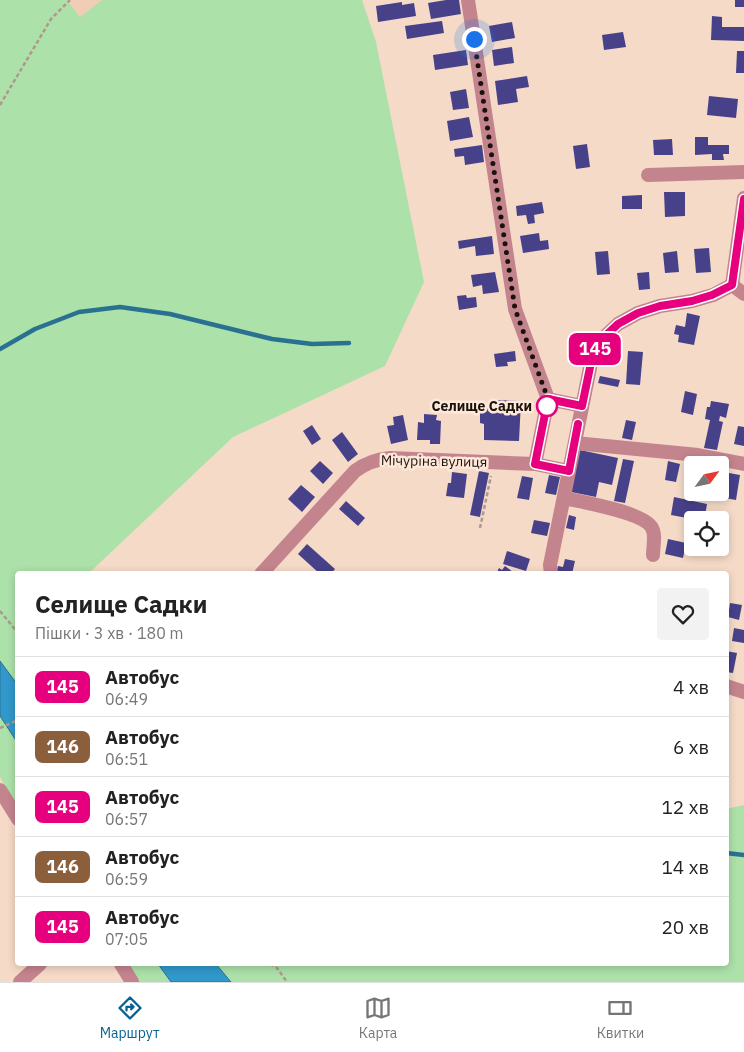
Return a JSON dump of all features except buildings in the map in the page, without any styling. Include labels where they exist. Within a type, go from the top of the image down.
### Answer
[{"type":"street","points":[[468,0],[515,309],[548,399],[535,464]]},
{"type":"street","points":[[648,175],[744,172]]},
{"type":"street","points":[[732,285],[744,198]]},
{"type":"street","points":[[732,285],[744,294]]},
{"type":"street","points":[[551,571],[550,565],[593,353],[601,340],[618,324],[638,313],[660,306],[692,301],[712,295],[732,285]]},
{"type":"street","points":[[548,399],[582,406]]},
{"type":"street","points":[[574,443],[698,455],[744,464]]},
{"type":"street","name":"Мічуріна вулиця","points":[[264,571],[355,471],[371,461],[390,458],[535,464],[569,471]]},
{"type":"street","points":[[564,498],[621,510],[647,522],[652,526],[654,533],[653,555]]},
{"type":"street","points":[[729,687],[744,692]]},
{"type":"street","points":[[0,790],[15,815]]},
{"type":"street","points":[[20,982],[38,966]]},
{"type":"street","points":[[122,966],[132,982]]},
{"type":"path","points":[[0,105],[51,19],[70,0]]},
{"type":"path","points":[[480,528],[493,462]]},
{"type":"path","points":[[0,611],[15,629]]},
{"type":"path","points":[[0,728],[15,721]]},
{"type":"path","points":[[274,966],[287,982]]},
{"type":"shaded area","points":[[67,0],[102,0],[80,17]]},
{"type":"green space","points":[[0,0],[67,0],[80,17],[102,0],[362,0],[376,42],[424,282],[385,366],[233,437],[91,571],[15,571],[15,681],[0,661]]},
{"type":"green space","points":[[0,716],[15,739],[15,805],[0,777]]},
{"type":"green space","points":[[744,805],[744,982],[231,982],[218,966],[729,966],[729,808]]},
{"type":"green space","points":[[129,966],[159,966],[171,982],[139,982]]},
{"type":"water","points":[[0,661],[15,681],[15,739],[0,716]]},
{"type":"water","points":[[159,966],[218,966],[231,982],[171,982]]},
{"type":"waterway","points":[[0,349],[35,329],[79,312],[120,307],[170,314],[272,339],[312,344],[349,343]]},
{"type":"waterway","points":[[729,853],[744,855]]},
{"type":"bus line","name":"145","points":[[578,424],[569,471],[535,464],[548,399],[582,406],[593,353],[601,340],[618,324],[638,313],[660,306],[692,301],[712,295],[732,285],[744,199]]},
{"type":"place","name":"Селище Садки","points":[[547,406]]},
{"type":"route","points":[[474,39],[515,309],[548,399],[547,406]]}]
